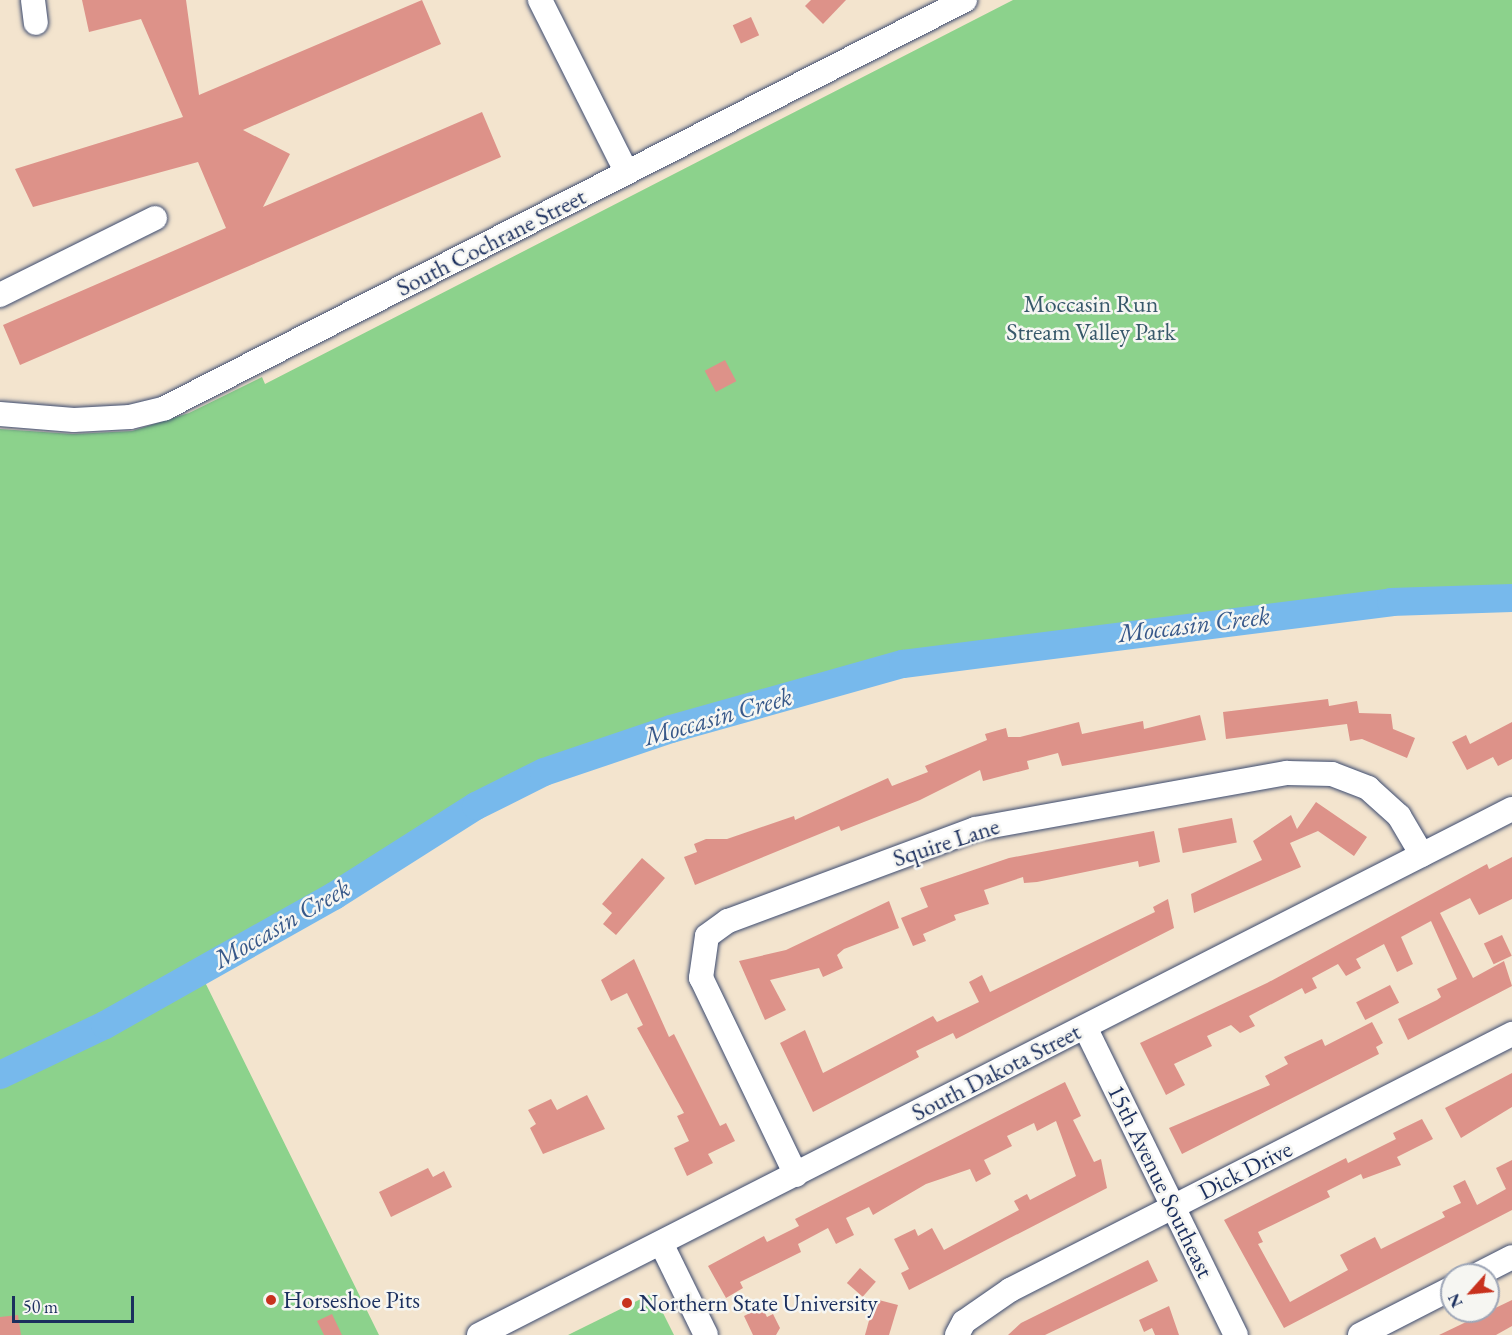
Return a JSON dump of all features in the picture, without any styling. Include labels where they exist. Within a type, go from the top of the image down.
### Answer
[{"type":"street","points":[[540,0],[626,171]]},
{"type":"street","name":"South Cochrane Street","points":[[0,414],[74,420],[130,417],[165,408],[965,0]]},
{"type":"street","points":[[0,295],[155,218]]},
{"type":"street","name":"Squire Lane","points":[[796,1174],[701,978],[707,936],[728,921],[975,829],[1287,773],[1332,774],[1368,788],[1400,816],[1422,855]]},
{"type":"street","name":"South Dakota Street","points":[[479,1335],[1512,809]]},
{"type":"street","name":"15th Avenue Southeast","points":[[1085,1027],[1236,1335]]},
{"type":"street","name":"Dick Drive","points":[[957,1335],[964,1322],[1010,1290],[1512,1035]]},
{"type":"street","points":[[661,1243],[706,1335]]},
{"type":"street","points":[[1360,1335],[1440,1294]]},
{"type":"green space","name":"Moccasin Run Stream Valley Park","points":[[1013,0],[1512,0],[1512,598],[1391,602],[903,664],[671,729],[544,772],[413,842],[334,896],[200,972],[379,1335],[0,1335],[0,429],[73,434],[132,431],[189,413],[262,377],[265,384]]},
{"type":"green space","points":[[653,1293],[674,1335],[568,1335],[574,1332]]},
{"type":"building","points":[[82,0],[186,0],[199,95],[422,0],[441,44],[243,130],[290,154],[263,207],[482,112],[501,157],[20,365],[3,325],[226,228],[198,162],[33,207],[15,169],[183,117],[141,19],[89,32]]},
{"type":"building","points":[[811,0],[846,0],[823,24],[805,6]]},
{"type":"building","points":[[751,17],[759,35],[741,43],[733,25]]},
{"type":"building","points":[[725,360],[736,381],[716,392],[705,371]]},
{"type":"building","points":[[1328,699],[1329,706],[1357,701],[1359,713],[1391,714],[1393,729],[1415,738],[1407,758],[1362,739],[1350,741],[1347,724],[1226,739],[1223,712]]},
{"type":"building","points":[[1200,715],[1206,740],[1062,766],[1058,753],[1027,761],[1029,769],[983,781],[980,770],[920,800],[841,831],[839,826],[695,885],[684,857],[697,852],[694,844],[706,839],[727,839],[794,816],[795,820],[888,778],[892,786],[928,772],[925,766],[987,740],[985,734],[1006,728],[1008,737],[1020,737],[1079,722],[1082,734],[1143,721],[1144,729]]},
{"type":"building","points":[[1512,722],[1512,759],[1498,766],[1493,757],[1467,770],[1452,742],[1466,735],[1470,744]]},
{"type":"building","points":[[1316,802],[1367,837],[1354,856],[1318,831],[1290,843],[1301,867],[1194,913],[1191,894],[1262,860],[1253,841],[1291,815],[1297,829]]},
{"type":"building","points":[[1232,818],[1237,843],[1183,853],[1178,828]]},
{"type":"building","points":[[1154,831],[1160,862],[1139,867],[1138,861],[1037,882],[1024,883],[1023,877],[984,890],[989,904],[954,915],[956,920],[923,934],[926,941],[913,946],[901,918],[928,907],[920,888],[1009,858]]},
{"type":"building","points":[[1512,857],[1512,899],[1479,915],[1470,898],[1440,913],[1473,978],[1504,961],[1512,986],[1408,1040],[1398,1019],[1437,1000],[1441,997],[1437,989],[1457,979],[1431,921],[1401,937],[1413,964],[1397,972],[1384,944],[1356,959],[1361,968],[1346,976],[1338,964],[1312,978],[1317,988],[1305,994],[1302,988],[1249,1016],[1255,1026],[1240,1033],[1231,1025],[1207,1036],[1212,1046],[1174,1064],[1185,1085],[1166,1095],[1140,1043],[1267,983],[1487,864],[1489,869]]},
{"type":"building","points":[[642,858],[665,878],[616,935],[603,924],[612,913],[602,904]]},
{"type":"building","points":[[1168,899],[1174,928],[956,1039],[953,1033],[916,1051],[919,1057],[813,1112],[780,1043],[805,1030],[823,1073],[933,1016],[937,1022],[979,1002],[969,982],[982,975],[990,992],[1155,912],[1153,907]]},
{"type":"building","points":[[889,901],[899,928],[844,949],[837,955],[843,968],[823,977],[819,968],[770,980],[786,1010],[765,1020],[739,961],[786,950]]},
{"type":"building","points":[[1502,935],[1512,956],[1494,964],[1484,943]]},
{"type":"building","points":[[634,959],[669,1037],[674,1034],[720,1126],[726,1123],[735,1141],[708,1154],[713,1163],[687,1176],[674,1148],[689,1141],[677,1116],[684,1113],[637,1028],[643,1025],[627,993],[611,1001],[601,980]]},
{"type":"building","points":[[1390,985],[1399,1003],[1365,1020],[1356,1002]]},
{"type":"building","points":[[1372,1022],[1383,1043],[1376,1047],[1379,1054],[1182,1154],[1169,1128],[1270,1085],[1265,1076],[1288,1064],[1284,1057],[1322,1039],[1325,1046]]},
{"type":"building","points":[[1512,1073],[1512,1107],[1461,1138],[1445,1108]]},
{"type":"building","points":[[1065,1082],[1081,1116],[1073,1120],[1094,1162],[1101,1159],[1107,1188],[909,1290],[901,1273],[909,1269],[894,1239],[915,1229],[918,1236],[932,1228],[944,1250],[1019,1210],[1014,1201],[1027,1194],[1030,1200],[1076,1176],[1056,1121],[1037,1131],[1034,1123],[1007,1136],[1012,1146],[984,1160],[991,1174],[976,1182],[970,1169],[926,1184],[873,1215],[869,1207],[846,1218],[854,1235],[836,1244],[828,1228],[798,1244],[801,1252],[740,1282],[743,1288],[726,1298],[708,1266],[764,1236],[767,1242],[799,1226],[795,1219]]},
{"type":"building","points":[[587,1095],[605,1129],[543,1154],[530,1128],[536,1124],[528,1110],[551,1099],[557,1110]]},
{"type":"building","points":[[1422,1119],[1433,1139],[1397,1157],[1401,1165],[1363,1179],[1361,1174],[1327,1191],[1330,1197],[1258,1232],[1263,1242],[1258,1244],[1290,1302],[1348,1270],[1340,1255],[1375,1237],[1381,1249],[1445,1217],[1442,1212],[1461,1203],[1453,1186],[1465,1180],[1477,1205],[1506,1189],[1496,1168],[1512,1160],[1512,1210],[1284,1328],[1224,1220],[1346,1158],[1348,1163],[1396,1139],[1393,1133]]},
{"type":"building","points":[[428,1168],[433,1177],[444,1171],[452,1187],[391,1217],[379,1192]]},
{"type":"building","points":[[1148,1260],[1158,1281],[1045,1335],[1008,1335],[1021,1323]]},
{"type":"building","points":[[860,1268],[876,1282],[863,1297],[847,1283]]},
{"type":"building","points":[[875,1299],[898,1305],[889,1335],[865,1335]]},
{"type":"building","points":[[1512,1300],[1512,1326],[1496,1335],[1439,1335],[1464,1323],[1500,1323],[1500,1306]]},
{"type":"building","points":[[1169,1306],[1179,1335],[1155,1335],[1152,1328],[1144,1332],[1139,1320]]},
{"type":"building","points":[[762,1307],[767,1317],[773,1314],[780,1328],[776,1335],[753,1335],[744,1316]]},
{"type":"building","points":[[332,1314],[342,1335],[324,1335],[317,1321]]},
{"type":"building","points":[[18,1315],[21,1335],[0,1335],[0,1317]]},
{"type":"waterway","name":"Moccasin Creek","points":[[0,1075],[105,1025],[334,896],[476,806],[544,772],[671,729],[903,664],[1391,602],[1512,598]]},
{"type":"place","name":"Horseshoe Pits","points":[[271,1300]]},
{"type":"place","name":"Northern State University","points":[[627,1303]]}]
